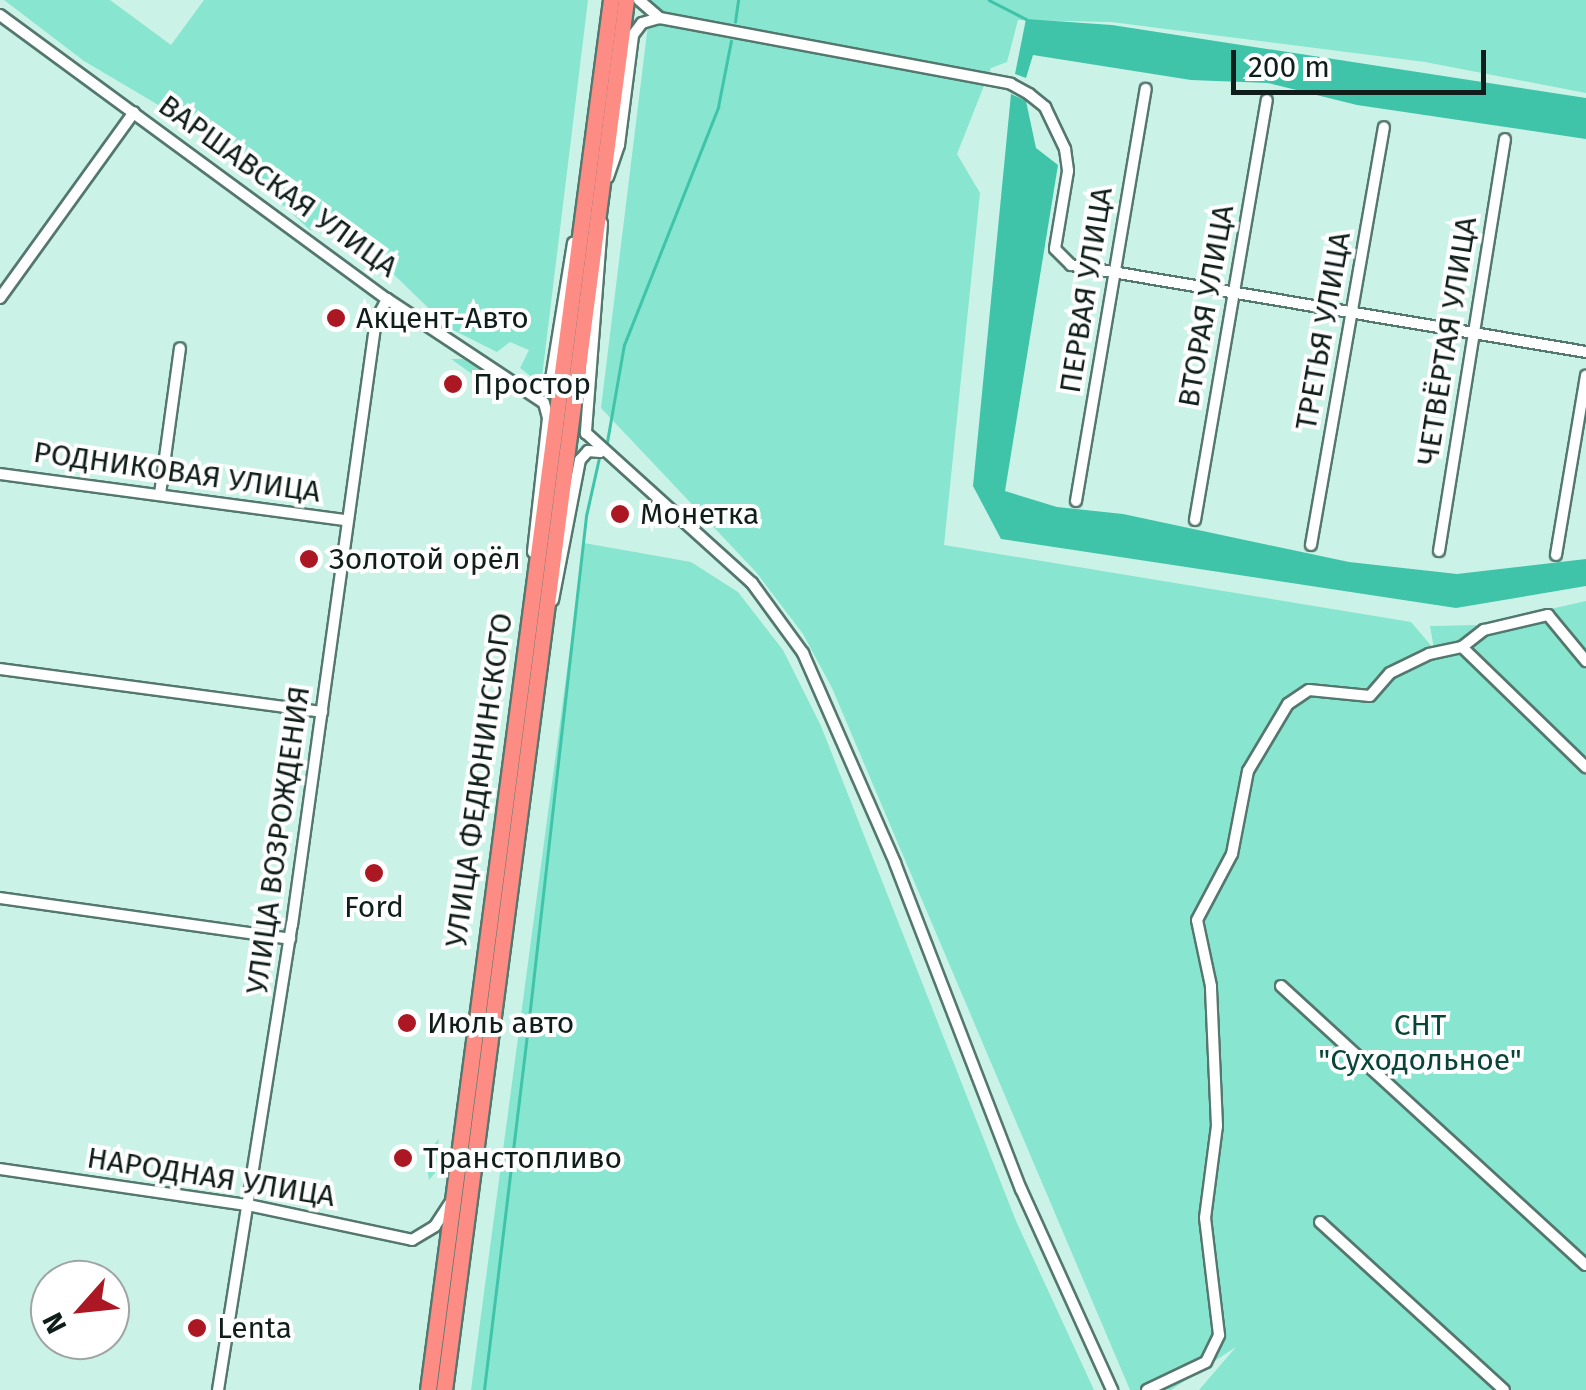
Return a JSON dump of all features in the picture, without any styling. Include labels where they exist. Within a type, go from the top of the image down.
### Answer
[{"type":"highway","name":"УЛИЦА ФЕДЮНИНСКОГО","points":[[444,1390],[597,192],[611,0]]},
{"type":"highway","name":"УЛИЦА ФЕДЮНИНСКОГО","points":[[428,1390],[533,588],[626,0]]},
{"type":"street","points":[[639,0],[660,18]]},
{"type":"street","points":[[530,392],[540,394],[550,385],[567,265],[619,146],[633,34],[642,23],[660,18],[1011,84],[1045,107],[1065,149],[1058,256],[1070,265],[1586,352]]},
{"type":"street","name":"ВАРШАВСКАЯ УЛИЦА","points":[[2,21],[134,112],[387,299],[530,392]]},
{"type":"street","name":"ПЕРВАЯ УЛИЦА","points":[[1076,501],[1146,88]]},
{"type":"street","name":"ВТОРАЯ УЛИЦА","points":[[1195,520],[1267,100]]},
{"type":"street","points":[[0,298],[134,112]]},
{"type":"street","name":"ТРЕТЬЯ УЛИЦА","points":[[1311,545],[1384,126]]},
{"type":"street","name":"ЧЕТВЁРТАЯ УЛИЦА","points":[[1439,551],[1471,332],[1506,139]]},
{"type":"street","points":[[597,192],[603,271],[584,428],[606,455],[752,583],[803,654],[895,863],[1022,1189],[1112,1390]]},
{"type":"street","name":"УЛИЦА ВОЗРОЖДЕНИЯ","points":[[218,1390],[290,939],[376,320],[387,299]]},
{"type":"street","points":[[160,494],[180,348]]},
{"type":"street","points":[[1556,555],[1586,375]]},
{"type":"street","points":[[530,392],[548,414],[532,520],[533,588]]},
{"type":"street","points":[[541,640],[565,564],[580,460],[591,450],[606,455]]},
{"type":"street","name":"РОДНИКОВАЯ УЛИЦА","points":[[0,474],[347,520]]},
{"type":"street","points":[[1147,1390],[1206,1362],[1219,1334],[1205,1218],[1217,1126],[1211,986],[1197,920],[1232,854],[1248,771],[1288,704],[1310,690],[1370,696],[1390,673],[1462,647],[1484,630],[1548,616],[1586,661]]},
{"type":"street","points":[[1462,647],[1586,767]]},
{"type":"street","points":[[0,669],[322,712]]},
{"type":"street","points":[[0,898],[290,939]]},
{"type":"street","points":[[1282,986],[1586,1265]]},
{"type":"street","name":"НАРОДНАЯ УЛИЦА","points":[[0,1169],[248,1205],[412,1240],[436,1226],[451,1202]]},
{"type":"street","points":[[1320,1222],[1504,1390]]},
{"type":"green space","points":[[4,0],[110,0],[171,45],[204,0],[588,0],[542,377],[537,381],[520,368],[529,350],[510,342],[497,352],[449,328],[350,232],[310,230],[199,129],[84,61]]},
{"type":"green space","name":"СНТ \"Суходольное\"","points":[[651,0],[1586,0],[1586,93],[1425,62],[1111,22],[1018,20],[1007,62],[991,68],[957,154],[980,193],[944,545],[1411,622],[1434,649],[1430,626],[1480,625],[1586,601],[1586,1390],[1199,1390],[1236,1347],[1171,1390],[1130,1390],[832,688],[803,634],[756,572],[601,408]]},
{"type":"green space","points":[[451,359],[463,359],[494,377],[493,389]]},
{"type":"green space","points":[[584,543],[691,562],[738,592],[783,650],[821,726],[1016,1221],[1094,1390],[471,1390]]},
{"type":"green space","points":[[439,1139],[435,1173],[429,1180],[425,1154]]},
{"type":"shaded area","points":[[1026,19],[1112,25],[1586,98],[1586,139],[1357,105],[1268,83],[1191,80],[1033,55],[1026,78],[1015,74]]},
{"type":"shaded area","points":[[1011,94],[1026,101],[1036,148],[1058,165],[1005,491],[1057,507],[1123,514],[1349,562],[1457,574],[1586,559],[1586,586],[1456,608],[1001,539],[973,486]]},
{"type":"waterway","points":[[735,22],[738,0]]},
{"type":"waterway","points":[[989,0],[1026,19]]},
{"type":"waterway","points":[[607,442],[624,345],[718,107],[731,41]]},
{"type":"waterway","points":[[528,1027],[586,516],[599,458]]},
{"type":"waterway","points":[[484,1390],[527,1036]]},
{"type":"place","name":"Акцент-Авто","points":[[336,318]]},
{"type":"place","name":"Простор","points":[[453,384]]},
{"type":"place","name":"Монетка","points":[[620,514]]},
{"type":"place","name":"Золотой орёл","points":[[309,559]]},
{"type":"place","name":"Ford","points":[[374,873]]},
{"type":"place","name":"Июль авто","points":[[407,1023]]},
{"type":"place","name":"Транстопливо","points":[[403,1158]]},
{"type":"place","name":"Lenta","points":[[197,1328]]}]
